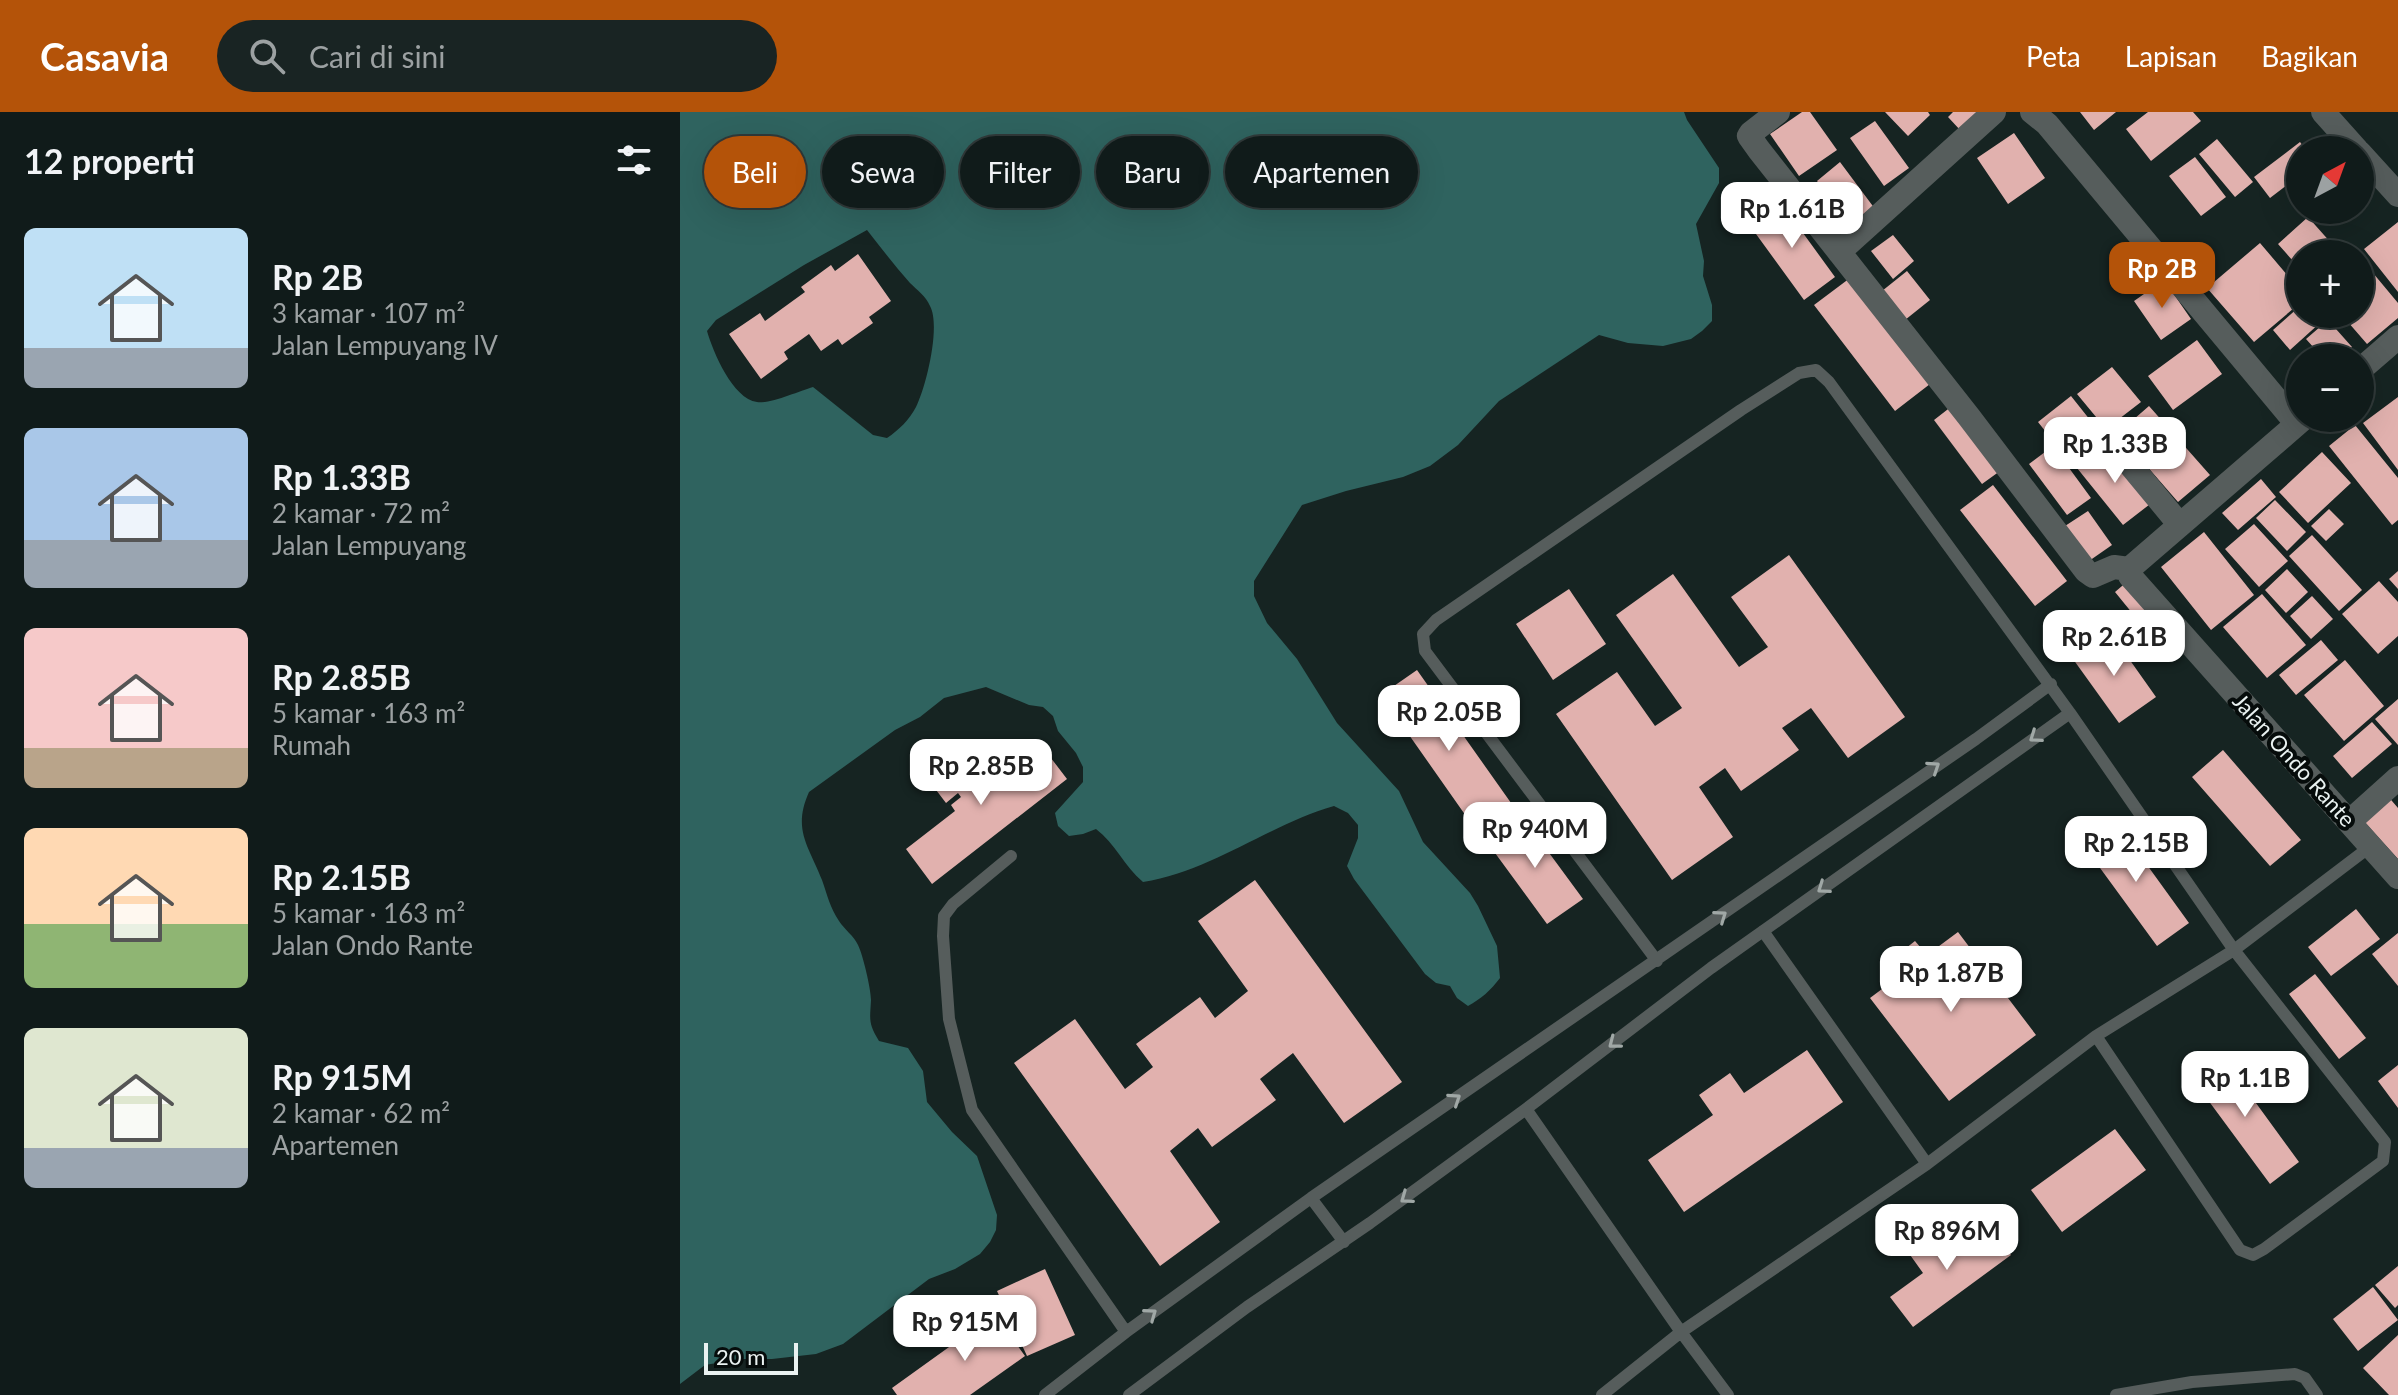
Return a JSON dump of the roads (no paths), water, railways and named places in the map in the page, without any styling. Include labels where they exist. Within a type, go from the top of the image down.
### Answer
[{"type":"street","points":[[1778,112],[1749,136],[2086,571],[2093,576],[2114,567],[2129,569],[2288,432]]},
{"type":"street","points":[[1839,252],[1994,112]]},
{"type":"street","points":[[2323,112],[2344,136]]},
{"type":"street","points":[[2039,116],[2286,404]]},
{"type":"street","points":[[2374,169],[2398,195]]},
{"type":"street","points":[[2374,358],[2398,337]]},
{"type":"street","points":[[2103,432],[2180,525]]},
{"type":"street","name":"Jalan Ondo Rante","points":[[2129,569],[2130,576],[2398,877]]},
{"type":"street","points":[[2349,822],[2398,778]]},
{"type":"lane","points":[[1657,961],[1425,651],[1423,634],[1436,620],[1741,410],[1799,373],[1816,370],[1829,382],[2051,684],[2234,950],[2385,1142],[2383,1161],[2264,1249],[2253,1255],[2240,1250],[2096,1036]]},
{"type":"lane","points":[[1045,1395],[1126,1332],[1311,1198],[1657,961],[2051,684]]},
{"type":"lane","points":[[1129,1395],[1247,1307],[1344,1242],[1526,1109],[1763,931],[2070,713]]},
{"type":"lane","points":[[1602,1395],[1681,1332],[1927,1164],[2096,1036],[2234,950],[2371,846]]},
{"type":"lane","points":[[1011,856],[953,904],[944,916],[949,1019],[972,1110],[1126,1332]]},
{"type":"lane","points":[[1763,931],[1927,1164]]},
{"type":"lane","points":[[1526,1109],[1728,1395]]},
{"type":"lane","points":[[1311,1198],[1344,1242]]},
{"type":"lane","points":[[2116,1395],[2192,1382],[2295,1374],[2305,1378],[2317,1395]]}]
